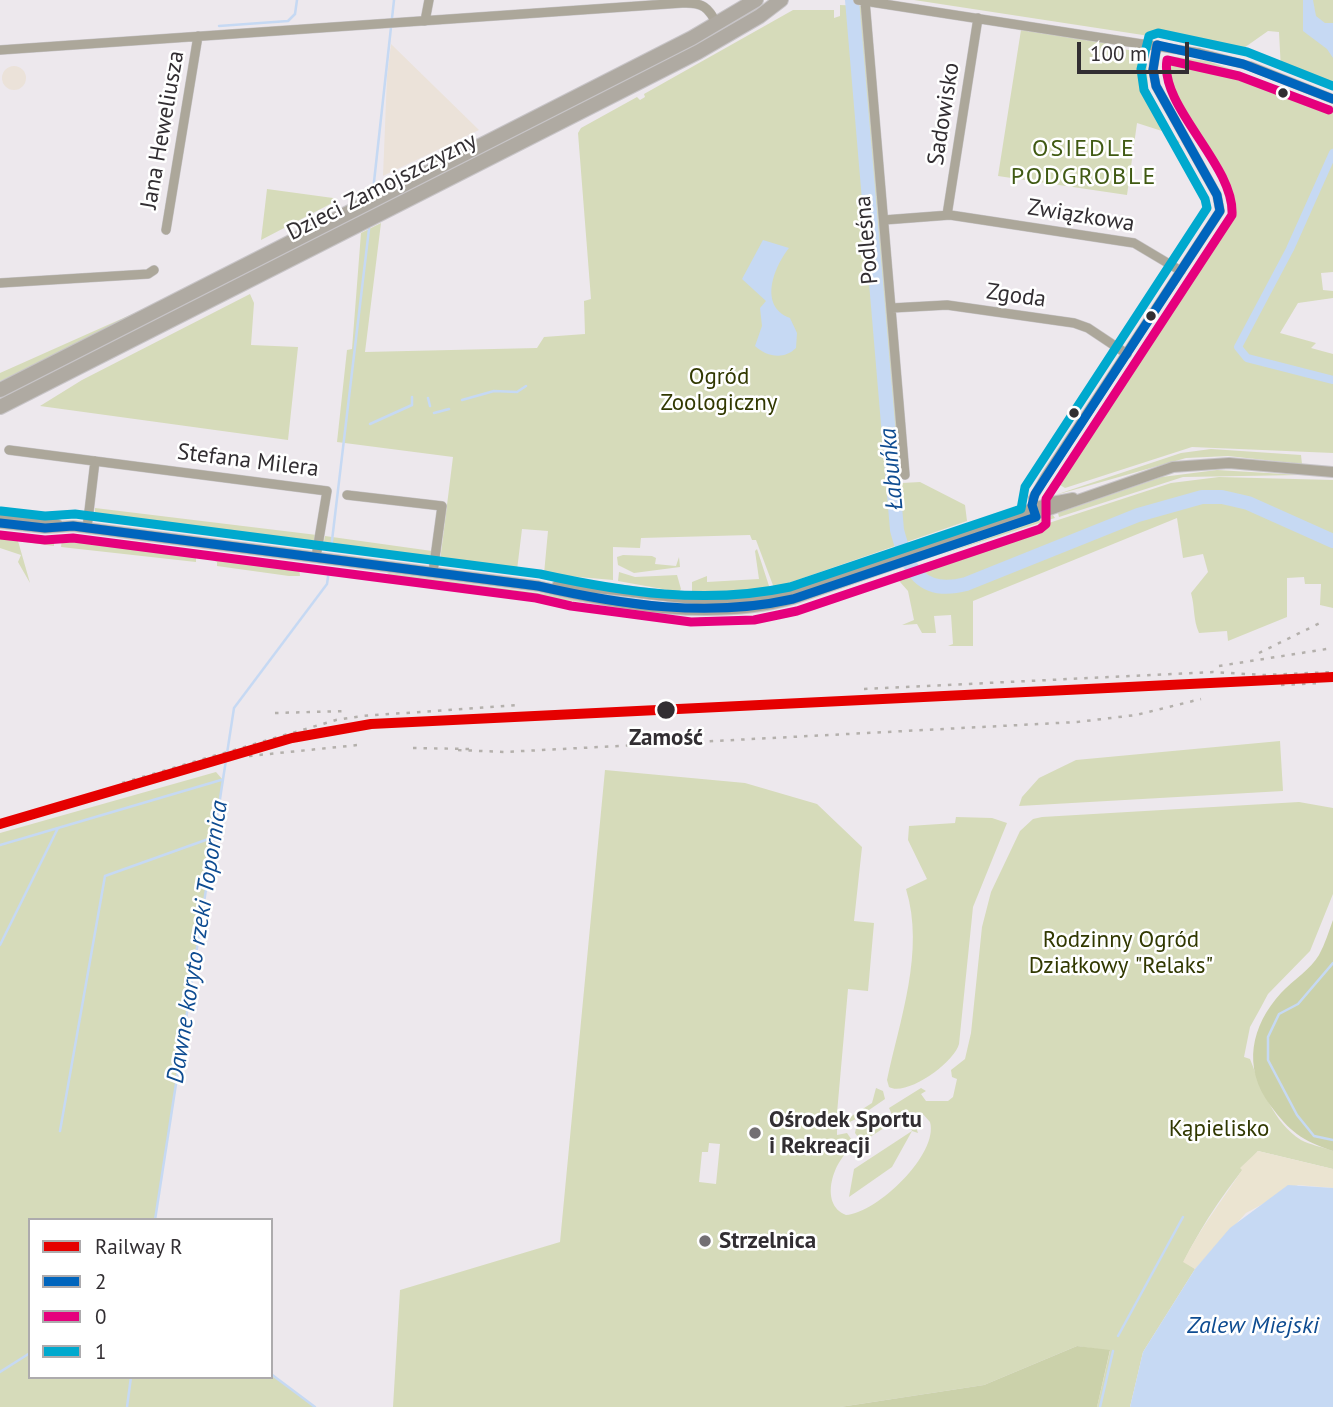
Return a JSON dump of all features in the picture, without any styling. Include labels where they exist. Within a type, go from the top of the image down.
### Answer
[{"type":"main road","name":"Dzieci Zamojszczyzny","points":[[0,390],[717,25],[756,0]]},
{"type":"main road","name":"Dzieci Zamojszczyzny","points":[[0,407],[698,52],[760,16],[781,0]]},
{"type":"street","points":[[425,21],[429,0]]},
{"type":"street","points":[[861,0],[1157,45],[1245,65],[1333,99]]},
{"type":"street","name":"Podleśna","points":[[861,0],[884,220],[905,475]]},
{"type":"street","points":[[0,50],[690,2],[708,8],[717,25]]},
{"type":"street","name":"Sadowisko","points":[[947,215],[978,18]]},
{"type":"street","name":"Jana Heweliusza","points":[[166,230],[198,36]]},
{"type":"street","points":[[1035,513],[1035,494],[1217,219],[1220,207],[1217,195],[1156,86],[1153,75],[1157,45]]},
{"type":"street","name":"Związkowa","points":[[884,220],[947,215],[1134,243],[1181,271]]},
{"type":"street","points":[[0,283],[148,274],[154,271]]},
{"type":"street","name":"Zgoda","points":[[892,308],[947,305],[1078,324],[1127,354]]},
{"type":"street","name":"Stefana Milera","points":[[9,450],[327,491],[316,557]]},
{"type":"street","points":[[87,528],[95,461]]},
{"type":"street","points":[[0,513],[40,518],[58,525],[538,586],[574,586],[693,601],[741,601],[785,592],[888,562],[1159,471],[1196,464],[1229,463],[1333,472]]},
{"type":"street","name":"Stefana Milera","points":[[347,495],[442,506],[433,572]]},
{"type":"street","points":[[0,523],[45,528],[58,525]]},
{"type":"shaded area","points":[[391,44],[479,130],[383,176],[387,77]]},
{"type":"shaded area","points":[[14,66],[25,73],[26,78],[19,89],[14,90],[3,83],[2,78],[9,67]]},
{"type":"green space","points":[[914,0],[1333,0],[1333,90],[1281,70],[1279,32],[1268,31],[1241,50]]},
{"type":"green space","name":"Ogród Zoologiczny","points":[[840,5],[861,6],[902,483],[920,482],[965,505],[967,521],[774,588],[756,540],[752,540],[750,535],[641,538],[640,548],[613,547],[613,580],[544,574],[548,531],[522,529],[517,570],[440,561],[453,457],[337,442],[347,350],[352,349],[361,233],[381,223],[365,352],[537,348],[544,337],[585,334],[584,301],[591,299],[578,133],[581,128],[637,97],[640,100],[645,97],[644,94],[793,10],[834,10],[834,18],[840,16]]},
{"type":"green space","points":[[1021,30],[1111,44],[1111,47],[1146,53],[1148,86],[1143,86],[1143,92],[1149,92],[1149,101],[1174,142],[1178,140],[1180,143],[1173,145],[1162,131],[1137,123],[1127,195],[998,176]]},
{"type":"green space","points":[[1168,56],[1208,61],[1250,76],[1281,93],[1333,106],[1333,272],[1321,273],[1323,290],[1333,291],[1333,298],[1298,303],[1280,333],[1316,343],[1311,348],[1333,354],[1333,453],[1192,447],[1065,488],[1055,482],[1075,448],[1229,215],[1230,203],[1226,191],[1164,81],[1164,60]]},
{"type":"green space","points":[[267,189],[333,198],[336,201],[261,240]]},
{"type":"green space","points":[[250,294],[254,303],[251,345],[298,347],[288,440],[40,406],[82,380]]},
{"type":"green space","points":[[148,307],[98,336],[0,381],[0,373]]},
{"type":"green space","points":[[1211,449],[1301,455],[1302,464],[1228,456],[1186,458],[1052,496],[1181,453]]},
{"type":"green space","points":[[1217,470],[1301,475],[1183,477],[1059,517],[1058,513],[1162,477]]},
{"type":"green space","points":[[1219,477],[1333,480],[1333,608],[1320,605],[1321,584],[1305,584],[1304,577],[1287,578],[1287,617],[1228,641],[1227,631],[1199,633],[1191,593],[1208,572],[1203,554],[1183,558],[1177,518],[973,601],[973,646],[948,646],[953,644],[951,615],[934,616],[936,633],[922,633],[917,624],[902,625],[914,620],[908,591],[893,574],[1171,483]]},
{"type":"green space","points":[[95,508],[317,535],[311,547],[95,516]]},
{"type":"green space","points":[[1053,515],[1055,518],[940,555]]},
{"type":"green space","points":[[0,532],[16,537],[16,534],[54,538],[54,546],[18,541],[30,583],[18,562],[21,555],[0,548]]},
{"type":"green space","points":[[325,536],[432,551],[431,559],[323,546]]},
{"type":"green space","points":[[74,537],[150,543],[157,548]]},
{"type":"green space","points":[[62,539],[196,556],[196,562],[61,547]]},
{"type":"green space","points":[[757,549],[770,589],[730,595],[692,594],[692,582],[707,576],[707,582],[759,579],[755,551]]},
{"type":"green space","points":[[652,556],[656,558],[655,564],[676,566],[679,557],[680,567],[634,573],[618,565],[617,557]]},
{"type":"green space","points":[[204,557],[299,566],[300,576],[217,566],[217,562]]},
{"type":"green space","points":[[619,572],[635,577],[677,575],[681,589],[679,592],[618,581]]},
{"type":"green space","points":[[389,573],[546,594],[601,605],[385,575]]},
{"type":"green space","points":[[700,617],[740,617],[746,623],[696,626],[695,620]]},
{"type":"green space","points":[[1280,741],[1283,791],[1019,806],[1022,797],[1039,778],[1076,760]]},
{"type":"green space","points":[[605,770],[745,783],[817,804],[862,847],[854,921],[874,923],[868,991],[848,989],[837,1113],[850,1117],[872,1103],[876,1088],[883,1091],[885,1099],[856,1119],[837,1128],[837,1135],[847,1133],[858,1149],[853,1147],[846,1153],[832,1181],[833,1201],[837,1209],[846,1215],[859,1212],[889,1193],[916,1165],[925,1150],[930,1135],[930,1122],[922,1113],[909,1112],[895,1121],[889,1108],[921,1088],[926,1091],[921,1094],[926,1101],[948,1101],[953,1097],[957,1079],[952,1077],[951,1070],[965,1059],[971,1033],[982,927],[991,892],[1020,831],[1033,819],[1299,802],[1333,808],[1333,894],[1310,951],[1268,994],[1250,1027],[1244,1057],[1250,1059],[1269,1103],[1283,1124],[1301,1140],[1333,1151],[1333,1169],[1258,1151],[1218,1204],[1184,1261],[1195,1269],[1143,1352],[1130,1407],[1097,1407],[1110,1351],[1077,1346],[984,1385],[840,1407],[393,1407],[400,1290],[560,1242]],"holes":[[[709,1143],[720,1144],[716,1184],[699,1182],[702,1152],[708,1152]]]},
{"type":"green space","points":[[216,772],[223,780],[155,1218],[28,1218],[28,1379],[273,1379],[273,1376],[315,1407],[0,1407],[0,833]]},
{"type":"green space","points":[[956,817],[992,818],[1007,823],[973,907],[959,1044],[939,1069],[917,1083],[897,1089],[889,1087],[887,1080],[912,961],[913,936],[906,889],[927,879],[908,840],[909,826],[955,823]]},
{"type":"green space","points":[[1333,920],[1333,1151],[1304,1139],[1284,1122],[1261,1091],[1253,1062],[1257,1033],[1263,1019],[1281,993],[1316,960]]},
{"type":"green space","points":[[879,1114],[883,1115],[881,1117],[887,1126],[864,1141],[864,1145],[855,1133],[856,1128]]},
{"type":"green space","points":[[912,1131],[892,1167],[849,1197],[854,1169]]},
{"type":"green space","points":[[1077,1346],[1110,1350],[1097,1407],[840,1407],[984,1385]]},
{"type":"sand","points":[[1258,1151],[1333,1169],[1333,1188],[1298,1185],[1246,1213],[1195,1269],[1183,1262],[1242,1170],[1240,1168]]},
{"type":"water","points":[[1303,0],[1313,0],[1316,16],[1325,23],[1333,23],[1333,58],[1327,49],[1303,31]]},
{"type":"water","points":[[763,240],[789,248],[774,275],[772,296],[774,305],[790,318],[797,333],[796,348],[781,356],[770,355],[755,346],[762,326],[760,308],[766,301],[742,279]]},
{"type":"water","name":"Zalew Miejski","points":[[1288,1185],[1333,1188],[1333,1407],[1130,1407],[1143,1352],[1195,1269],[1230,1228]]},
{"type":"waterway","points":[[219,26],[288,21],[295,14],[297,0]]},
{"type":"waterway","name":"Dawne koryto rzeki Topornica","points":[[373,191],[394,0]]},
{"type":"waterway","name":"Łabuńka","points":[[852,0],[897,530],[906,557],[918,576],[938,586],[966,584],[1138,515],[1202,497],[1222,497],[1248,503],[1333,541]]},
{"type":"waterway","points":[[1333,153],[1290,249],[1238,347],[1247,358],[1333,380]]},
{"type":"waterway","name":"Dawne koryto rzeki Topornica","points":[[331,549],[369,229]]},
{"type":"waterway","points":[[462,400],[494,391],[517,392],[526,386]]},
{"type":"waterway","points":[[370,424],[412,405],[412,397]]},
{"type":"waterway","points":[[428,398],[430,406]]},
{"type":"waterway","points":[[434,413],[449,409]]},
{"type":"waterway","name":"Dawne koryto rzeki Topornica","points":[[155,1218],[234,708],[327,584],[329,570]]},
{"type":"waterway","points":[[0,945],[58,828],[221,780]]},
{"type":"waterway","points":[[0,845],[58,828]]},
{"type":"waterway","points":[[60,1131],[105,876],[214,837]]},
{"type":"waterway","points":[[1333,963],[1298,1004],[1279,1014],[1268,1037],[1268,1060],[1297,1115],[1314,1136],[1333,1140]]},
{"type":"waterway","points":[[1118,1336],[1183,1217]]},
{"type":"waterway","points":[[1100,1407],[1113,1351]]},
{"type":"waterway","points":[[0,1372],[28,1354]]},
{"type":"waterway","points":[[273,1376],[315,1407]]},
{"type":"waterway","name":"Dawne koryto rzeki Topornica","points":[[127,1407],[131,1379]]},
{"type":"railway","points":[[1259,653],[1322,622]]},
{"type":"railway","points":[[1219,666],[1333,648]]},
{"type":"railway","points":[[864,689],[1213,672],[1264,675],[1333,672]]},
{"type":"railway","points":[[1281,685],[1319,683]]},
{"type":"railway","points":[[458,750],[504,752],[1077,722],[1136,715],[1201,699]]},
{"type":"railway","points":[[122,783],[336,720],[519,705]]},
{"type":"railway","points":[[275,713],[347,711]]},
{"type":"railway","points":[[249,756],[358,745]]},
{"type":"railway","points":[[413,748],[469,749]]},
{"type":"rail line","name":"R","points":[[0,824],[292,738],[371,724],[1333,677]]},
{"type":"transit line","name":"1","points":[[1,511],[45,516],[75,514],[540,574],[664,594],[727,595],[790,587],[1021,509],[1025,487],[1207,208],[1205,199],[1144,90],[1141,69],[1149,36],[1158,33],[1247,52],[1333,86]]},
{"type":"transit line","name":"2","points":[[0,523],[45,528],[73,526],[538,586],[601,599],[665,607],[729,608],[793,599],[1036,517],[1032,505],[1035,494],[1220,211],[1217,195],[1156,86],[1153,70],[1157,45],[1243,64],[1333,99]]},
{"type":"transit line","name":"0","points":[[0,535],[45,540],[73,538],[536,598],[571,606],[691,622],[754,620],[797,611],[1040,529],[1046,524],[1046,499],[1232,215],[1230,196],[1222,176],[1174,97],[1168,78],[1167,60],[1239,76],[1329,110]]},
{"type":"place","name":"Zamość","points":[[666,710]]},
{"type":"place","name":"Ośrodek Sportu i Rekreacji","points":[[755,1133]]},
{"type":"place","name":"Strzelnica","points":[[705,1241]]},
{"type":"district","name":"OSIEDLE PODGROBLE","points":[[1084,163]]},
{"type":"park label","name":"Rodzinny Ogród Działkowy \"Relaks\"","points":[[1121,953]]},
{"type":"park label","name":"Kąpielisko","points":[[1219,1129]]}]
